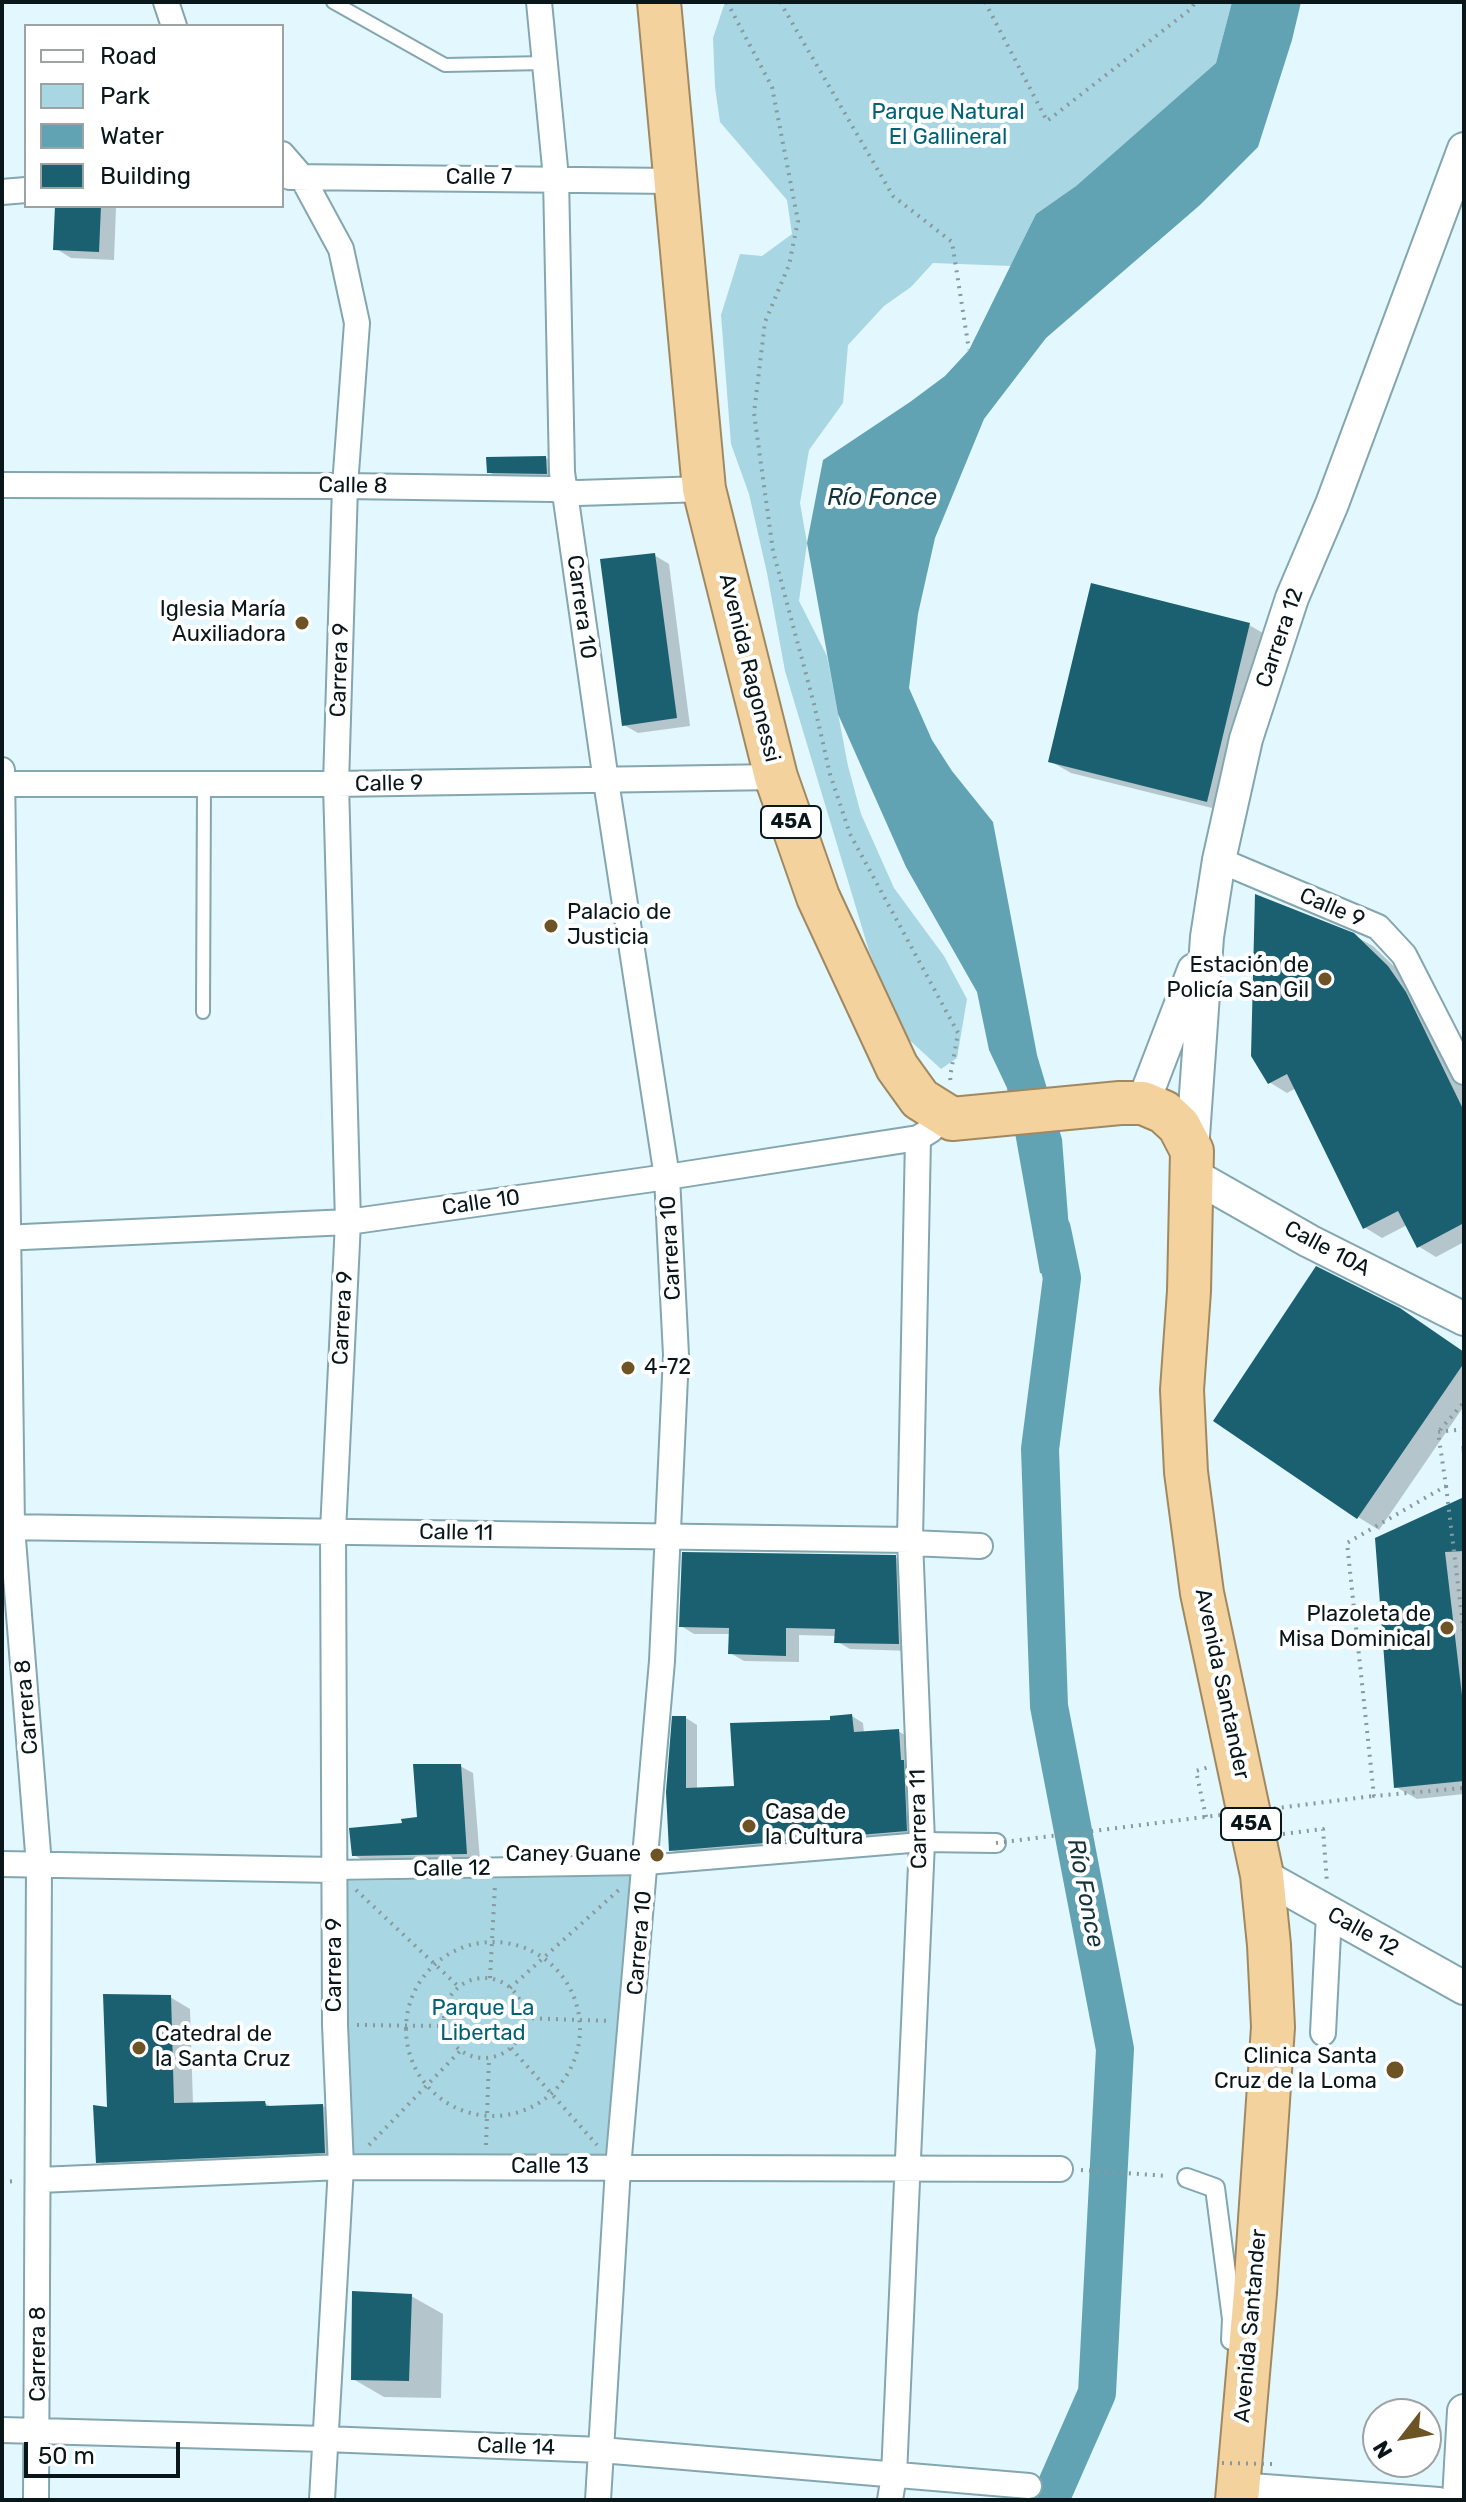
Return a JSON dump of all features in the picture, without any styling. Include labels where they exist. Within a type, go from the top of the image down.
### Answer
[{"type":"highway","name":"Avenida Ragonessi","points":[[659,2],[704,489],[776,777],[818,897],[897,1067],[920,1099],[952,1123]]},
{"type":"highway","points":[[952,1123],[1131,1103],[1164,1112],[1179,1126],[1192,1163]]},
{"type":"highway","name":"Avenida Santander","points":[[1192,1163],[1189,1291],[1182,1390],[1186,1472],[1202,1593],[1262,1875],[1273,2027],[1239,2482]]},
{"type":"street","points":[[166,2],[173,24]]},
{"type":"street","name":"Carrera 10","points":[[539,2],[556,178],[564,491],[667,1177],[676,1355],[662,1661],[633,2023],[618,2168],[598,2500]]},
{"type":"street","name":"Carrera 12","points":[[1192,1163],[1207,937],[1219,860],[1246,739],[1292,598],[1332,504],[1464,149]]},
{"type":"street","name":"Carrera 9","points":[[284,159],[292,177],[341,249],[357,323],[345,486],[336,784],[348,1222],[333,1531],[335,2025],[344,2167],[322,2500]]},
{"type":"street","name":"Calle 7","points":[[292,177],[675,181]]},
{"type":"street","points":[[2,192],[24,190]]},
{"type":"street","name":"Calle 8","points":[[2,485],[345,486],[578,493],[704,489]]},
{"type":"street","name":"Carrera 8","points":[[2,770],[7,1527],[39,1865],[39,2431],[36,2500]]},
{"type":"street","name":"Calle 9","points":[[2,784],[336,784],[776,777]]},
{"type":"street","name":"Calle 9","points":[[1219,860],[1378,927],[1404,955],[1464,1072]]},
{"type":"street","points":[[1131,1103],[1207,937]]},
{"type":"street","name":"Calle 10","points":[[5,1238],[348,1222],[667,1177],[952,1123]]},
{"type":"street","name":"Carrera 11","points":[[890,2500],[894,2475],[909,2168],[922,1842],[911,1541],[952,1123]]},
{"type":"street","name":"Calle 10A","points":[[1192,1163],[1309,1241],[1464,1319]]},
{"type":"street","name":"Calle 11","points":[[7,1527],[667,1536],[911,1541],[980,1546]]},
{"type":"street","name":"Calle 12","points":[[2,1864],[335,1870],[646,1865],[922,1842],[996,1843]]},
{"type":"street","name":"Calle 12","points":[[1262,1875],[1464,1988]]},
{"type":"street","points":[[1323,2033],[1329,1914]]},
{"type":"street","name":"Calle 13","points":[[39,2180],[344,2167],[1060,2169]]},
{"type":"street","points":[[1187,2178],[1215,2188],[1232,2319],[1230,2351]]},
{"type":"street","points":[[1459,2500],[1464,2411]]},
{"type":"street","name":"Calle 14","points":[[2,2430],[601,2450],[1029,2486]]},
{"type":"street","points":[[1239,2482],[1439,2500]]},
{"type":"lane","points":[[333,2],[445,65],[545,63]]},
{"type":"lane","points":[[203,1012],[204,784]]},
{"type":"path","points":[[727,2],[772,87],[798,221],[789,265],[765,322],[754,413],[773,551],[830,774],[850,834],[958,1033],[950,1077],[952,1123]]},
{"type":"path","points":[[780,2],[893,196],[952,242],[969,350]]},
{"type":"path","points":[[985,2],[1047,121],[1192,8],[1195,2]]},
{"type":"path","points":[[1464,1402],[1438,1432],[1464,1634]]},
{"type":"path","points":[[1438,1432],[1464,1429]]},
{"type":"path","points":[[1374,1796],[1347,1543],[1446,1486]]},
{"type":"path","points":[[996,1843],[1374,1796],[1464,1788]]},
{"type":"path","points":[[1269,1810],[1271,1822]]},
{"type":"path","points":[[1273,1835],[1323,1829],[1329,1914]]},
{"type":"path","points":[[510,1988],[646,1865]]},
{"type":"path","points":[[490,1978],[495,1868]]},
{"type":"path","points":[[335,1870],[459,1987]]},
{"type":"path","points":[[492,1942],[509,1943],[543,1957],[565,1980],[573,1995],[579,2019],[579,2046],[566,2078],[551,2095],[528,2110],[511,2115],[487,2116],[446,2103],[426,2084],[413,2063],[406,2026],[412,1997],[420,1981],[435,1965],[459,1949],[492,1942]]},
{"type":"path","points":[[490,1978],[510,1988],[517,1996],[524,2018],[523,2029],[511,2048],[489,2058],[477,2057],[461,2050],[449,2037],[445,2026],[447,2005],[459,1987],[468,1981],[490,1978]]},
{"type":"path","points":[[524,2018],[633,2023]]},
{"type":"path","points":[[335,2025],[445,2026]]},
{"type":"path","points":[[511,2048],[618,2168]]},
{"type":"path","points":[[344,2167],[461,2050]]},
{"type":"path","points":[[485,2167],[489,2058]]},
{"type":"path","points":[[1060,2169],[1187,2178]]},
{"type":"green space","name":"Parque Natural El Gallineral","points":[[725,2],[1232,2],[1216,63],[1076,186],[1036,214],[1012,266],[933,263],[911,287],[884,306],[848,345],[843,403],[809,450],[800,503],[807,543],[799,601],[827,656],[848,766],[861,814],[894,888],[944,956],[967,999],[957,1058],[941,1069],[905,1036],[869,951],[785,671],[749,494],[731,444],[721,315],[740,254],[762,256],[792,234],[787,200],[720,122],[713,38]]},
{"type":"green space","name":"Parque La Libertad","points":[[633,1876],[609,2166],[348,2162],[343,1881]]},
{"type":"water","name":"Río Fonce","points":[[1232,2],[1301,2],[1258,147],[1200,205],[1046,338],[984,419],[935,538],[918,614],[909,688],[932,740],[952,771],[993,822],[1037,1055],[1062,1139],[1072,1268],[1062,1278],[1040,1273],[1007,1088],[989,1050],[977,992],[906,867],[838,714],[807,543],[823,460],[945,376],[969,350],[1036,214],[1076,186],[1216,63]]},
{"type":"building","points":[[55,208],[101,208],[99,252],[53,250]]},
{"type":"building","points":[[546,456],[547,474],[487,473],[486,457]]},
{"type":"building","points":[[655,553],[677,718],[622,726],[600,559]]},
{"type":"building","points":[[1091,583],[1250,623],[1207,802],[1048,762]]},
{"type":"building","points":[[1255,894],[1354,933],[1388,966],[1406,992],[1464,1111],[1464,1223],[1417,1248],[1398,1211],[1363,1229],[1287,1074],[1268,1084],[1251,1056]]},
{"type":"building","points":[[1316,1266],[1400,1308],[1464,1352],[1464,1363],[1357,1519],[1213,1421]]},
{"type":"building","points":[[1464,1497],[1464,1551],[1445,1552],[1464,1712],[1464,1781],[1394,1788],[1375,1538]]},
{"type":"building","points":[[682,1552],[896,1555],[899,1644],[834,1643],[835,1629],[786,1628],[786,1656],[728,1654],[729,1628],[679,1627]]},
{"type":"building","points":[[852,1714],[854,1732],[899,1729],[901,1760],[904,1760],[907,1831],[669,1851],[666,1792],[672,1716],[686,1716],[686,1788],[734,1786],[730,1723],[830,1720],[830,1716]]},
{"type":"building","points":[[413,1764],[461,1764],[467,1854],[352,1856],[349,1828],[402,1823],[401,1819],[417,1817]]},
{"type":"building","name":"Catedral de la Santa Cruz","points":[[103,1994],[171,1995],[174,2103],[265,2101],[266,2106],[323,2104],[325,2153],[96,2163],[93,2105],[107,2107]]},
{"type":"building","points":[[352,2291],[412,2294],[409,2381],[351,2380]]},
{"type":"waterway","name":"Río Fonce","points":[[1050,2500],[1097,2393],[1115,2049],[1049,1706],[1040,1449],[1062,1278],[1052,1230]]},
{"type":"place","name":"Iglesia María Auxiliadora","points":[[302,623]]},
{"type":"place","name":"Palacio de Justicia","points":[[551,926]]},
{"type":"place","name":"Estación de Policía San Gil","points":[[1325,979]]},
{"type":"place","name":"4-72","points":[[628,1368]]},
{"type":"place","name":"Plazoleta de Misa Dominical","points":[[1447,1628]]},
{"type":"place","name":"Casa de la Cultura","points":[[749,1826]]},
{"type":"place","name":"Caney Guane","points":[[657,1855]]},
{"type":"place","name":"Catedral de la Santa Cruz","points":[[139,2048]]},
{"type":"place","name":"Clinica Santa Cruz de la Loma","points":[[1395,2070]]}]
